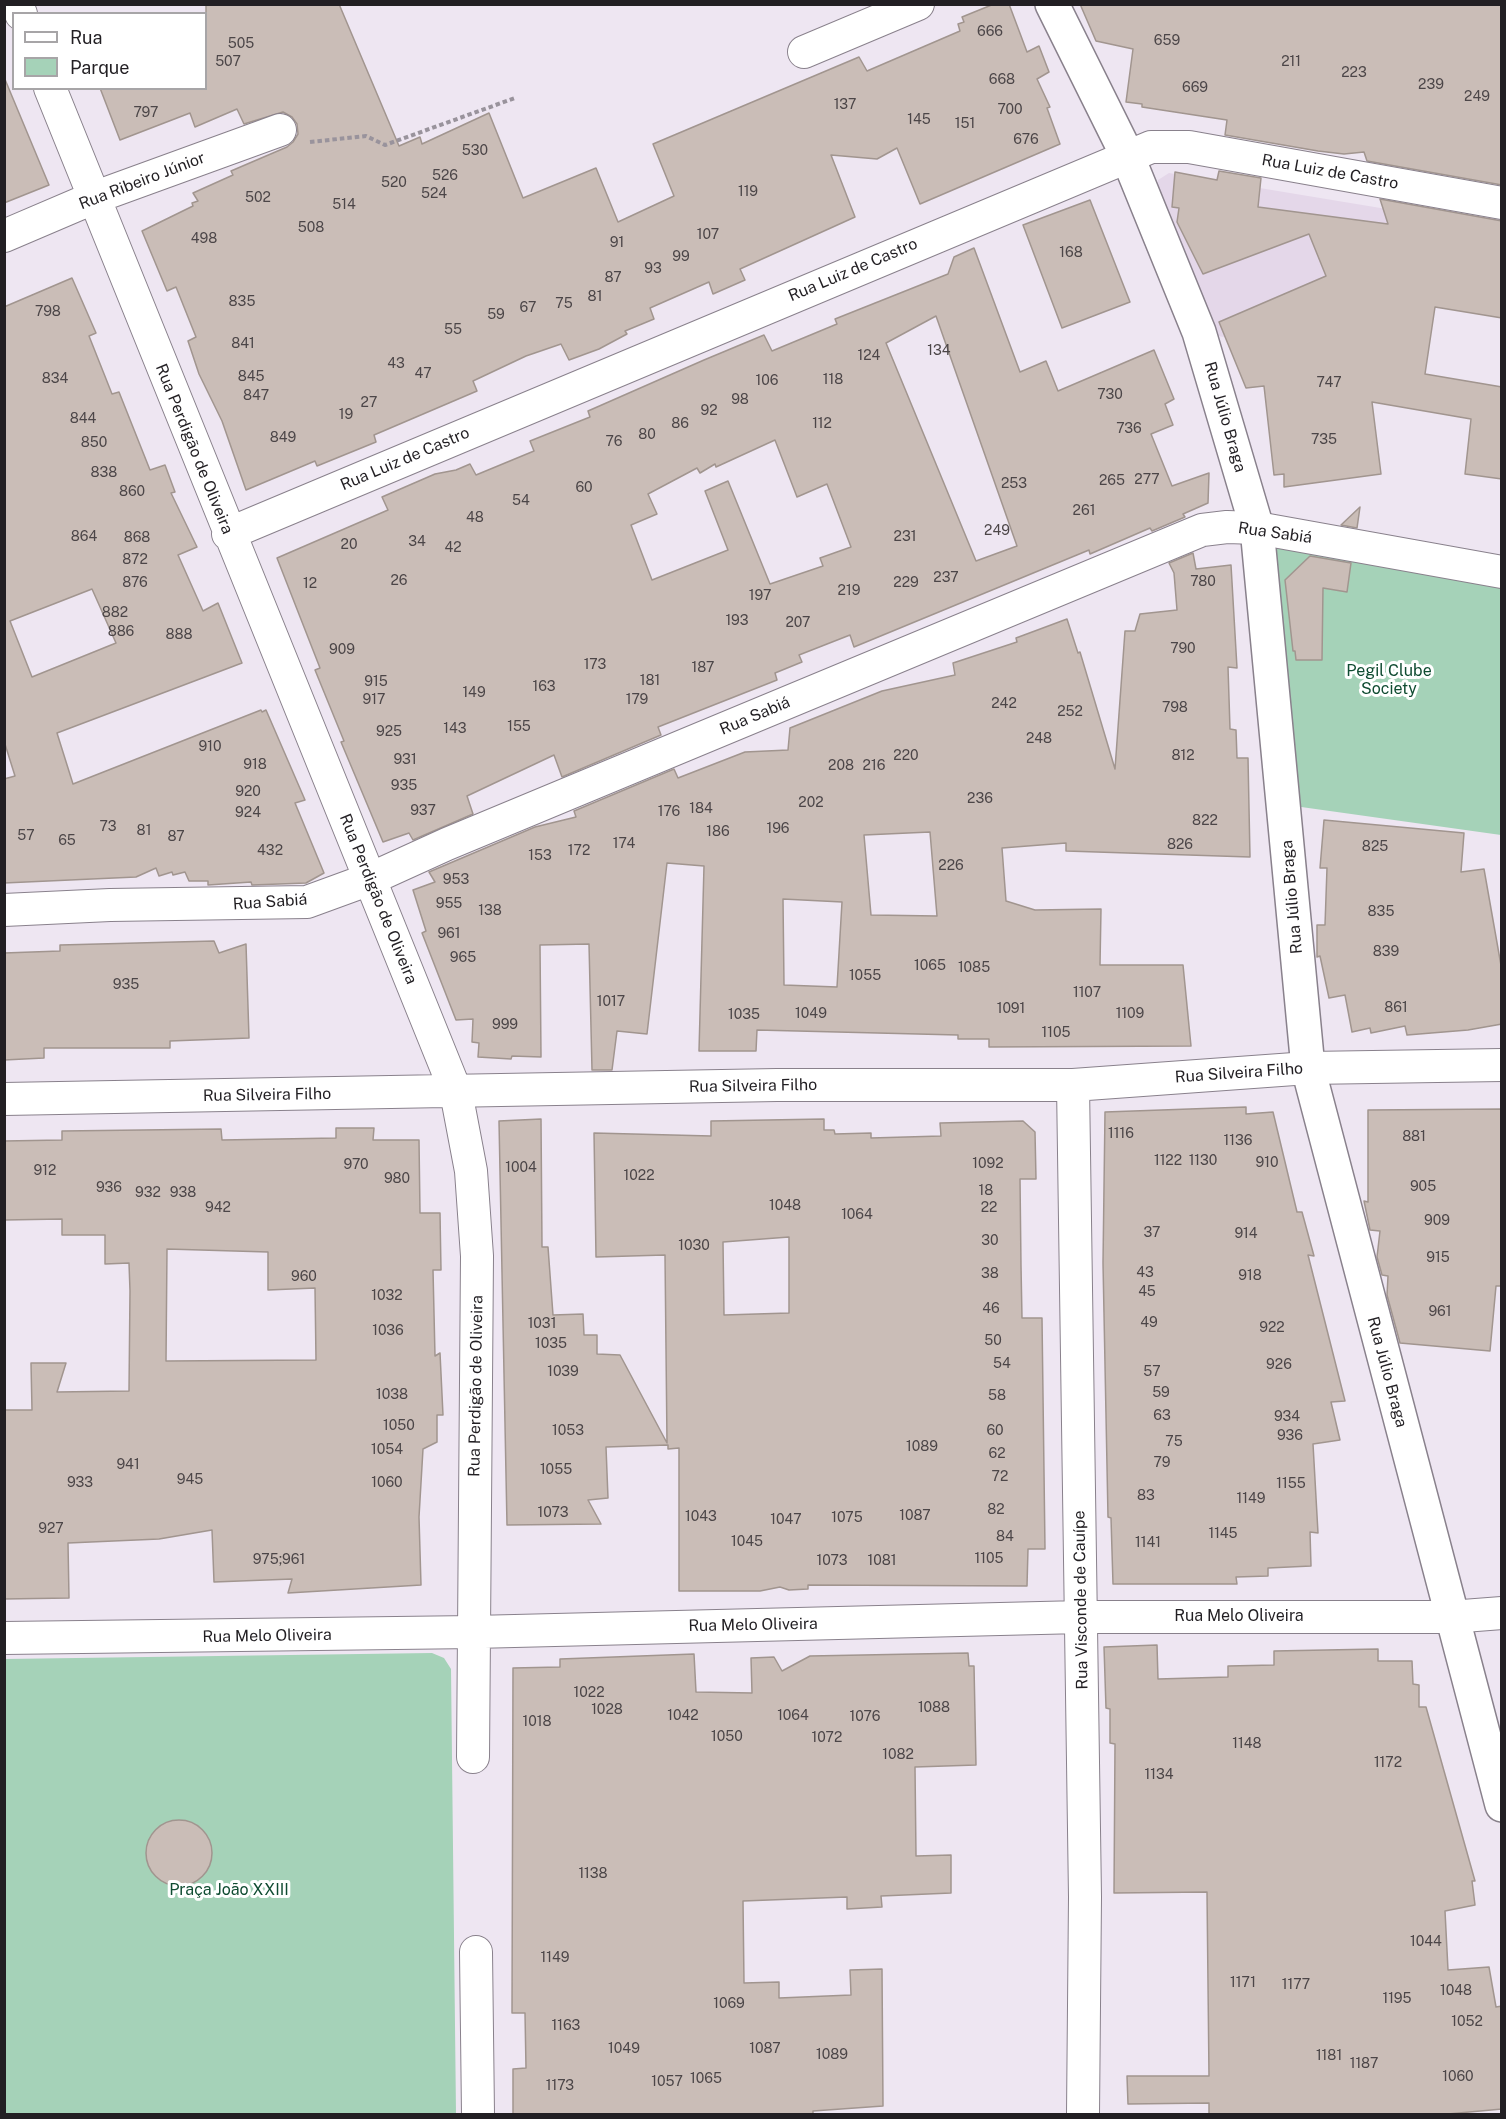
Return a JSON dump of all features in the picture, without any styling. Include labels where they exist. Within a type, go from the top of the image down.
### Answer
[{"type":"street","points":[[804,52],[918,4]]},
{"type":"street","name":"Rua Júlio Braga","points":[[1052,4],[1127,155],[1199,332],[1257,528],[1308,1068],[1450,1617],[1502,1805]]},
{"type":"street","name":"Rua Perdigão de Oliveira","points":[[51,90],[228,534],[456,1092],[471,1171],[477,1256],[473,1756]]},
{"type":"street","name":"Rua Ribeiro Júnior","points":[[4,236],[93,198],[280,130]]},
{"type":"street","name":"Rua Luiz de Castro","points":[[228,534],[1127,155],[1151,147],[1189,147],[1502,203]]},
{"type":"street","name":"Rua Sabiá","points":[[4,910],[110,905],[307,902],[370,879],[447,844],[1202,530],[1227,527],[1257,528],[1502,572]]},
{"type":"street","name":"Rua Silveira Filho","points":[[4,1099],[777,1085],[1073,1085],[1308,1068],[1502,1065]]},
{"type":"street","name":"Rua Visconde de Cauípe","points":[[1073,1085],[1085,1898],[1083,2115]]},
{"type":"street","name":"Rua Melo Oliveira","points":[[4,1638],[474,1632],[1081,1617],[1450,1617],[1502,1613]]},
{"type":"street","points":[[476,1952],[478,2115]]},
{"type":"path","points":[[280,130],[299,144],[366,136],[385,145],[515,98]]},
{"type":"shaded area","points":[[1169,173],[1447,219],[1425,374],[1218,336],[1156,188],[1158,180]]},
{"type":"green space","name":"Pegil Clube Society","points":[[1264,540],[1501,584],[1501,835],[1287,805]]},
{"type":"green space","name":"Praça João XXIII","points":[[432,1653],[444,1658],[451,1669],[456,2114],[5,2114],[5,1659]]},
{"type":"building","points":[[206,4],[339,4],[399,146],[420,137],[422,144],[489,113],[523,198],[596,168],[618,222],[674,196],[653,144],[859,57],[867,71],[960,31],[958,24],[964,22],[962,17],[994,4],[1009,4],[1027,52],[1039,46],[1049,72],[1037,79],[1050,107],[1047,108],[1060,144],[920,204],[897,148],[877,159],[831,155],[855,217],[740,269],[745,280],[713,294],[709,282],[650,308],[654,319],[625,331],[627,334],[599,349],[569,360],[561,344],[526,356],[473,381],[477,391],[374,435],[376,442],[317,466],[315,461],[246,490],[222,421],[199,374],[188,341],[196,337],[176,287],[167,291],[142,231],[193,206],[192,203],[198,201],[193,193],[233,175],[231,171],[287,147],[298,134],[297,124],[292,117],[283,112],[244,124],[237,109],[195,127],[190,113],[120,140],[101,90],[207,90]]},
{"type":"building","points":[[1080,4],[1502,4],[1502,185],[1367,161],[1364,152],[1344,154],[1318,151],[1225,135],[1227,120],[1142,107],[1142,104],[1126,102],[1133,49],[1096,41]]},
{"type":"building","points":[[4,77],[49,185],[4,203]]},
{"type":"building","points":[[1219,171],[1261,178],[1258,207],[1388,224],[1380,199],[1502,221],[1502,318],[1435,307],[1425,374],[1502,387],[1502,479],[1465,474],[1471,419],[1372,402],[1381,474],[1284,487],[1284,474],[1274,475],[1264,386],[1246,388],[1219,322],[1326,276],[1309,234],[1203,274],[1177,222],[1179,208],[1172,207],[1175,172],[1217,180]]},
{"type":"building","points":[[1090,200],[1130,302],[1062,328],[1023,225]]},
{"type":"building","points":[[974,248],[1020,372],[1046,361],[1058,391],[1154,350],[1174,399],[1165,404],[1173,425],[1151,434],[1172,486],[1209,473],[1208,503],[1183,514],[1185,517],[1152,531],[1150,528],[1090,554],[1089,550],[854,647],[850,635],[799,655],[802,662],[775,673],[777,680],[658,727],[661,735],[562,777],[554,755],[467,796],[473,814],[413,840],[409,833],[383,842],[341,742],[344,741],[315,670],[320,668],[277,558],[388,510],[382,497],[435,474],[456,470],[470,464],[476,475],[534,451],[530,441],[590,417],[588,411],[704,360],[764,335],[772,351],[837,324],[835,319],[948,274],[954,257]],"holes":[[[936,316],[1017,546],[976,561],[886,343]],[[775,440],[797,497],[827,484],[851,547],[820,558],[823,566],[770,584],[728,481],[705,491],[728,550],[652,580],[631,525],[657,514],[648,494],[697,468],[700,473],[715,464],[716,467]]]},
{"type":"building","points":[[72,278],[96,333],[89,336],[112,394],[119,392],[150,470],[165,465],[175,492],[171,493],[197,547],[178,555],[203,611],[218,603],[242,663],[57,733],[73,784],[266,710],[305,800],[295,803],[324,873],[306,883],[252,885],[251,882],[208,885],[208,881],[189,881],[185,872],[173,875],[172,872],[159,876],[156,868],[136,877],[4,883],[4,779],[15,776],[4,741],[4,307]],"holes":[[[92,589],[116,643],[32,677],[10,621]]]},
{"type":"building","points":[[1360,507],[1357,528],[1341,525]]},
{"type":"building","points":[[1193,553],[1196,569],[1231,565],[1237,668],[1228,667],[1230,729],[1236,730],[1237,758],[1248,758],[1250,857],[1066,851],[1066,843],[1002,848],[1006,901],[1035,910],[1101,909],[1100,965],[1183,965],[1191,1046],[989,1047],[989,1039],[958,1039],[958,1035],[757,1030],[756,1051],[699,1051],[704,866],[667,863],[647,1034],[617,1031],[612,1070],[592,1070],[589,944],[540,945],[541,1057],[512,1056],[511,1059],[478,1057],[479,1043],[472,1042],[473,1019],[456,1020],[422,933],[426,931],[413,890],[435,882],[429,872],[535,827],[576,817],[574,811],[674,769],[678,778],[745,752],[788,750],[790,728],[882,691],[955,675],[953,663],[1017,642],[1016,638],[1067,619],[1078,653],[1080,652],[1115,769],[1125,631],[1135,631],[1140,614],[1177,610],[1174,573],[1169,563]],"holes":[[[930,832],[937,916],[871,915],[864,835]],[[783,899],[842,902],[837,987],[784,985]]]},
{"type":"building","points":[[1310,556],[1351,563],[1347,592],[1323,588],[1322,660],[1296,660],[1285,580]]},
{"type":"building","points":[[1324,820],[1464,833],[1461,872],[1484,869],[1502,971],[1502,1024],[1468,1030],[1407,1035],[1405,1026],[1371,1033],[1370,1028],[1352,1032],[1345,995],[1329,998],[1320,956],[1317,957],[1317,925],[1325,925],[1327,868],[1320,868]]},
{"type":"building","points":[[214,941],[219,953],[246,944],[249,1038],[170,1041],[170,1048],[44,1048],[44,1058],[4,1060],[4,953],[60,951],[60,945]]},
{"type":"building","points":[[1246,1107],[1246,1114],[1273,1112],[1297,1212],[1302,1212],[1314,1256],[1308,1255],[1345,1401],[1331,1402],[1340,1440],[1313,1444],[1318,1533],[1310,1532],[1311,1566],[1268,1568],[1268,1576],[1236,1577],[1237,1584],[1113,1584],[1111,1518],[1108,1517],[1103,1263],[1105,1112]]},
{"type":"building","points":[[1502,1109],[1502,1286],[1496,1286],[1490,1351],[1400,1343],[1387,1295],[1388,1276],[1382,1275],[1377,1257],[1380,1231],[1370,1230],[1364,1201],[1368,1202],[1368,1110]]},
{"type":"building","points":[[541,1119],[542,1247],[548,1247],[553,1315],[583,1314],[584,1335],[597,1335],[597,1354],[620,1355],[667,1443],[665,1255],[596,1257],[594,1133],[711,1136],[711,1121],[824,1119],[824,1130],[834,1130],[835,1134],[871,1133],[871,1138],[941,1136],[940,1123],[1023,1121],[1035,1132],[1036,1179],[1020,1179],[1022,1318],[1042,1318],[1045,1549],[1028,1549],[1027,1586],[808,1585],[808,1589],[789,1590],[780,1587],[760,1591],[679,1591],[679,1448],[668,1449],[668,1445],[606,1447],[608,1498],[588,1500],[601,1524],[507,1525],[499,1121]],"holes":[[[789,1237],[789,1313],[724,1315],[723,1242]]]},
{"type":"building","points":[[336,1128],[374,1128],[373,1140],[419,1140],[420,1213],[440,1213],[441,1270],[433,1270],[435,1356],[440,1353],[443,1415],[437,1415],[437,1442],[423,1449],[419,1517],[421,1585],[288,1593],[292,1579],[214,1582],[212,1530],[159,1539],[68,1543],[69,1598],[4,1599],[4,1410],[32,1410],[31,1363],[66,1363],[57,1392],[129,1391],[130,1291],[129,1263],[105,1264],[105,1235],[62,1235],[62,1219],[4,1220],[4,1141],[62,1140],[62,1131],[221,1129],[222,1140],[336,1138]],"holes":[[[167,1249],[268,1252],[268,1290],[315,1288],[316,1360],[166,1361]]]},
{"type":"building","points":[[1157,1645],[1158,1679],[1228,1677],[1228,1666],[1274,1665],[1274,1651],[1378,1649],[1378,1661],[1412,1661],[1413,1684],[1419,1685],[1419,1707],[1426,1707],[1475,1881],[1472,1881],[1475,1905],[1445,1911],[1448,1970],[1489,1967],[1496,2007],[1502,2006],[1502,2109],[1437,2115],[1209,2115],[1209,2103],[1128,2104],[1127,2076],[1209,2076],[1207,1892],[1114,1893],[1115,1744],[1110,1743],[1110,1709],[1106,1708],[1104,1647]]},
{"type":"building","points":[[968,1653],[969,1666],[974,1666],[976,1765],[915,1767],[916,1856],[951,1855],[951,1893],[881,1896],[882,1907],[847,1909],[847,1897],[743,1901],[744,1983],[779,1982],[779,1998],[851,1995],[850,1970],[882,1969],[883,2106],[813,2111],[813,2115],[513,2115],[513,2069],[526,2068],[525,2013],[512,2013],[513,1668],[560,1667],[560,1659],[694,1654],[696,1692],[752,1693],[751,1658],[774,1657],[782,1671],[810,1656]]},
{"type":"building","points":[[179,1820],[192,1823],[202,1830],[209,1840],[212,1853],[209,1866],[202,1876],[192,1883],[179,1886],[166,1883],[156,1876],[149,1866],[146,1853],[149,1840],[156,1830],[166,1823]]}]
